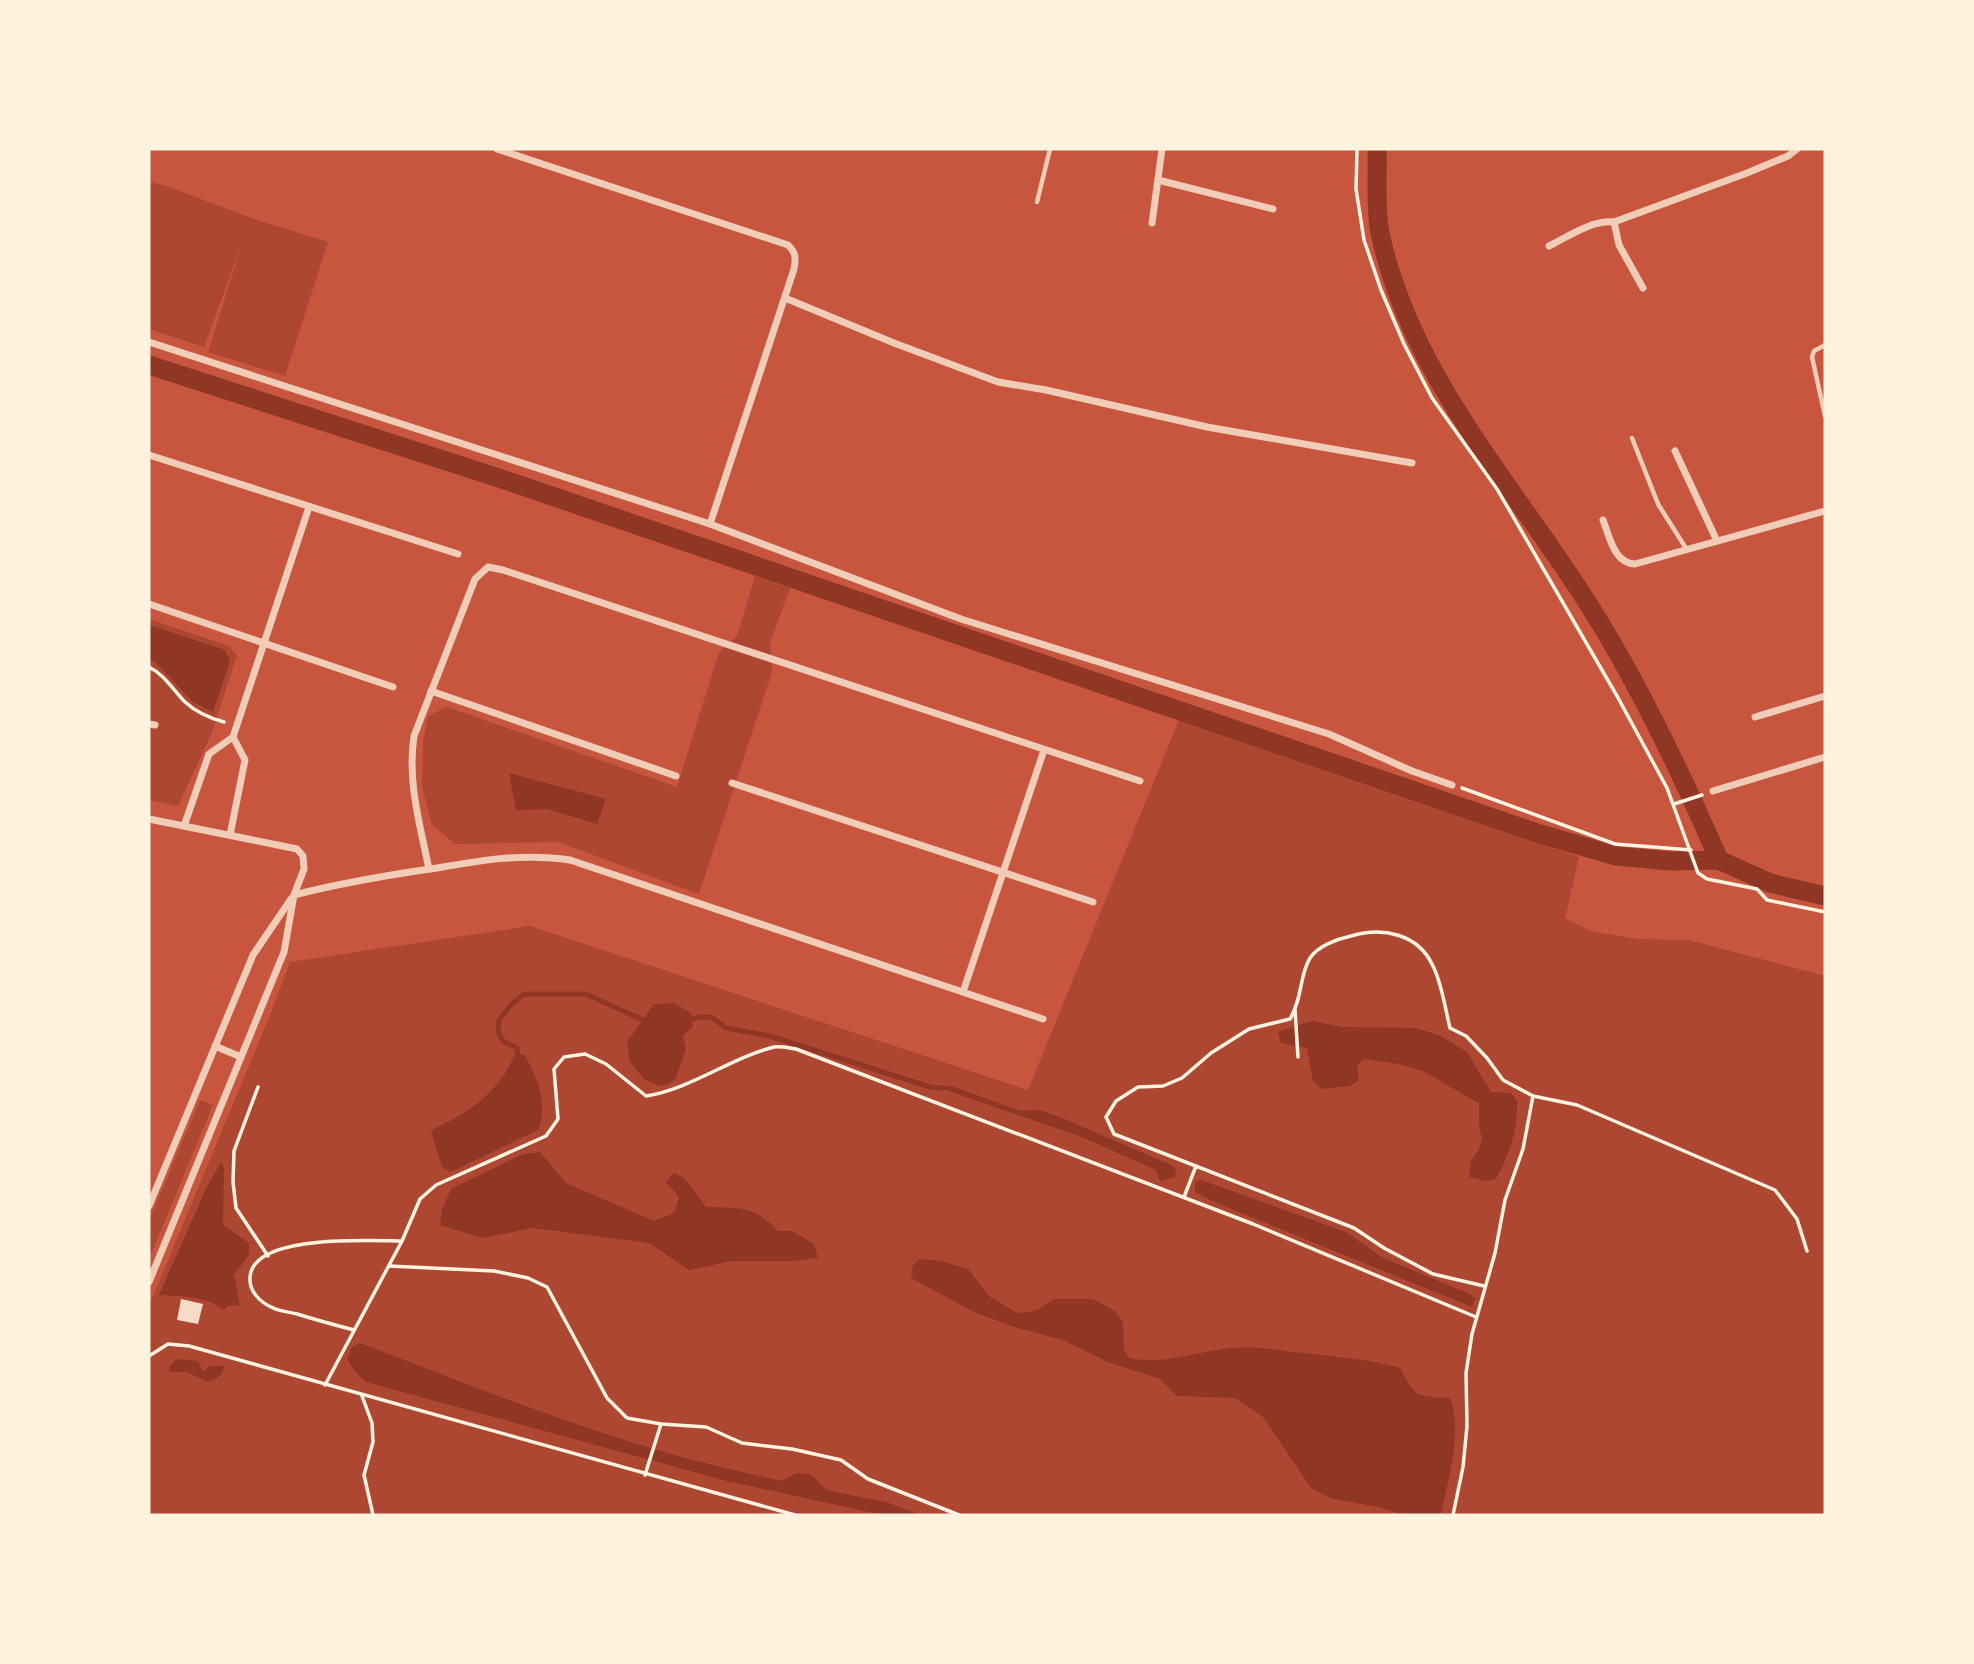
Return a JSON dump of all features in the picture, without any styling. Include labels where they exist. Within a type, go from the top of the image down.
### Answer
[{"type":"street","points":[[498,149],[788,245],[793,250],[796,260],[785,298],[710,524]]},
{"type":"street","points":[[1152,223],[1162,149]]},
{"type":"street","points":[[1549,246],[1604,221],[1614,222],[1747,173],[1788,156],[1797,149]]},
{"type":"street","points":[[1158,180],[1273,209]]},
{"type":"street","points":[[1614,222],[1619,244],[1643,288]]},
{"type":"street","points":[[785,298],[998,382],[1046,390],[1207,427],[1412,463]]},
{"type":"street","points":[[149,342],[710,524],[961,619],[1329,734],[1412,771],[1452,785]]},
{"type":"street","points":[[1675,451],[1717,541]]},
{"type":"street","points":[[149,455],[458,554]]},
{"type":"street","points":[[184,826],[209,754],[233,737],[309,507]]},
{"type":"street","points":[[1604,520],[1618,557],[1626,563],[1635,564],[1825,510]]},
{"type":"street","points":[[429,869],[411,778],[414,736],[475,579],[488,567],[517,574],[1140,782]]},
{"type":"street","points":[[149,604],[393,687]]},
{"type":"street","points":[[430,691],[676,776]]},
{"type":"street","points":[[1755,717],[1825,696]]},
{"type":"street","points":[[230,835],[245,760],[233,737]]},
{"type":"street","points":[[963,992],[1044,750]]},
{"type":"street","points":[[1709,792],[1825,757]]},
{"type":"street","points":[[732,783],[1093,902]]},
{"type":"street","points":[[149,819],[297,849],[303,856],[304,869],[294,895],[284,952],[149,1282]]},
{"type":"street","points":[[149,1206],[253,955],[294,895],[351,881],[496,858],[544,856],[570,860],[1043,1019]]},
{"type":"street","points":[[215,1046],[241,1057]]},
{"type":"lane","points":[[1037,202],[1050,149]]},
{"type":"lane","points":[[1825,345],[1814,351],[1812,358],[1825,416]]},
{"type":"lane","points":[[1632,438],[1658,504],[1687,550]]},
{"type":"path","points":[[1357,149],[1356,189],[1364,240],[1404,344],[1432,398],[1497,489],[1617,696],[1674,804],[1698,873],[1707,879],[1757,889],[1767,900],[1825,912]]},
{"type":"path","points":[[149,667],[159,672],[186,703],[202,715],[236,726]]},
{"type":"path","points":[[1452,785],[1615,844],[1691,850]]},
{"type":"path","points":[[1674,804],[1709,792]]},
{"type":"path","points":[[1484,1286],[1433,1274],[1384,1248],[1354,1228],[1114,1133],[1106,1117],[1116,1101],[1138,1087],[1163,1086],[1182,1078],[1211,1053],[1249,1030],[1290,1019],[1311,956],[1334,940],[1367,931],[1392,932],[1416,944],[1433,965],[1450,1028],[1488,1058],[1503,1080],[1533,1096],[1577,1105],[1775,1190],[1797,1219],[1807,1251]]},
{"type":"path","points":[[1295,1010],[1298,1057]]},
{"type":"path","points":[[325,1385],[402,1241],[419,1199],[436,1185],[546,1136],[558,1119],[554,1069],[564,1057],[585,1054],[607,1064],[646,1096],[665,1093],[776,1046],[796,1049],[1184,1197],[1476,1317]]},
{"type":"path","points":[[258,1087],[234,1151],[233,1182],[236,1208],[268,1256]]},
{"type":"path","points":[[1453,1515],[1463,1467],[1467,1426],[1466,1373],[1476,1317],[1506,1200],[1523,1149],[1533,1096]]},
{"type":"path","points":[[1184,1197],[1196,1166]]},
{"type":"path","points":[[354,1330],[271,1307],[254,1294],[249,1281],[251,1270],[268,1256],[288,1247],[324,1240],[402,1241]]},
{"type":"path","points":[[389,1266],[494,1271],[528,1278],[547,1287],[607,1398],[627,1418],[706,1427],[742,1443],[792,1449],[841,1460],[868,1479],[959,1515]]},
{"type":"path","points":[[149,1356],[168,1344],[189,1346],[795,1515]]},
{"type":"path","points":[[361,1395],[372,1423],[373,1442],[364,1475],[373,1515]]},
{"type":"path","points":[[645,1475],[662,1424]]},
{"type":"shaded area","points":[[149,182],[328,242],[285,376],[208,352],[242,244],[204,347],[149,329]]},
{"type":"shaded area","points":[[755,576],[790,588],[770,643],[772,672],[699,894],[558,842],[455,844],[432,825],[422,787],[423,742],[428,716],[447,707],[677,787],[719,652],[737,636]]},
{"type":"shaded area","points":[[149,619],[229,646],[237,655],[211,735],[178,806],[149,800]]},
{"type":"shaded area","points":[[149,625],[225,650],[230,661],[213,712],[193,702],[155,662],[149,660]]},
{"type":"shaded area","points":[[1179,720],[1579,857],[1565,918],[1593,932],[1639,939],[1689,940],[1825,976],[1825,1515],[149,1515],[149,1306],[290,962],[530,926],[1028,1090]]},
{"type":"shaded area","points":[[509,773],[606,799],[597,824],[548,809],[516,810]]},
{"type":"shaded area","points":[[674,1003],[691,1013],[693,1026],[683,1036],[686,1049],[675,1080],[659,1086],[644,1079],[630,1062],[627,1042],[654,1004]]},
{"type":"shaded area","points":[[1312,1021],[1343,1027],[1416,1028],[1441,1036],[1467,1052],[1491,1092],[1511,1093],[1517,1101],[1512,1141],[1496,1179],[1485,1181],[1469,1177],[1471,1161],[1482,1138],[1479,1103],[1423,1071],[1364,1059],[1357,1065],[1359,1080],[1350,1086],[1322,1089],[1313,1081],[1307,1048],[1281,1043],[1278,1032]]},
{"type":"shaded area","points":[[524,1054],[537,1081],[542,1101],[538,1130],[451,1172],[442,1167],[431,1132],[477,1104],[498,1083],[514,1056]]},
{"type":"shaded area","points":[[952,1086],[1020,1111],[1039,1110],[1060,1117],[1171,1165],[1176,1169],[1175,1177],[1160,1181],[1156,1170],[1082,1137],[937,1087]]},
{"type":"shaded area","points":[[200,1100],[213,1105],[149,1259],[149,1221]]},
{"type":"shaded area","points":[[540,1152],[566,1183],[654,1221],[674,1213],[679,1197],[666,1182],[674,1173],[685,1179],[706,1207],[737,1208],[753,1212],[778,1231],[792,1231],[814,1244],[818,1258],[732,1261],[689,1270],[649,1243],[533,1228],[483,1238],[440,1225],[442,1210],[451,1189],[523,1154]]},
{"type":"shaded area","points":[[221,1162],[224,1168],[223,1225],[249,1243],[249,1255],[234,1275],[240,1305],[228,1306],[224,1310],[201,1299],[159,1295],[206,1189]]},
{"type":"shaded area","points":[[1201,1180],[1346,1232],[1383,1258],[1470,1294],[1475,1299],[1472,1307],[1214,1202],[1195,1192],[1195,1182]]},
{"type":"shaded area","points":[[920,1259],[942,1261],[968,1269],[989,1296],[1017,1313],[1035,1311],[1054,1299],[1093,1299],[1115,1311],[1123,1322],[1124,1349],[1129,1358],[1167,1359],[1248,1347],[1377,1362],[1400,1368],[1414,1391],[1424,1396],[1450,1398],[1454,1412],[1455,1441],[1441,1515],[1405,1515],[1333,1499],[1311,1488],[1263,1417],[1235,1398],[1177,1396],[1160,1379],[1108,1362],[1063,1340],[1017,1328],[974,1312],[911,1278],[913,1265]]},
{"type":"shaded area","points":[[360,1343],[532,1409],[637,1444],[782,1481],[796,1473],[810,1474],[827,1490],[889,1503],[920,1515],[883,1515],[727,1481],[366,1382],[355,1372],[347,1359],[352,1347]]},
{"type":"shaded area","points":[[176,1359],[198,1361],[203,1371],[210,1366],[224,1366],[218,1377],[207,1382],[187,1372],[170,1372],[169,1367]]},
{"type":"building","points":[[181,1299],[203,1304],[198,1324],[177,1320]]},
{"type":"waterway","points":[[1377,149],[1380,233],[1395,285],[1415,334],[1468,428],[1608,636],[1659,730],[1719,860],[1770,883],[1825,896]]},
{"type":"waterway","points":[[149,365],[502,479],[1540,834],[1616,856],[1670,861],[1719,860]]},
{"type":"waterway","points":[[518,1062],[517,1048],[503,1041],[498,1032],[499,1020],[524,994],[586,994],[647,1022]]},
{"type":"waterway","points":[[687,1021],[711,1017],[726,1028],[770,1036],[930,1087],[944,1088]]}]
